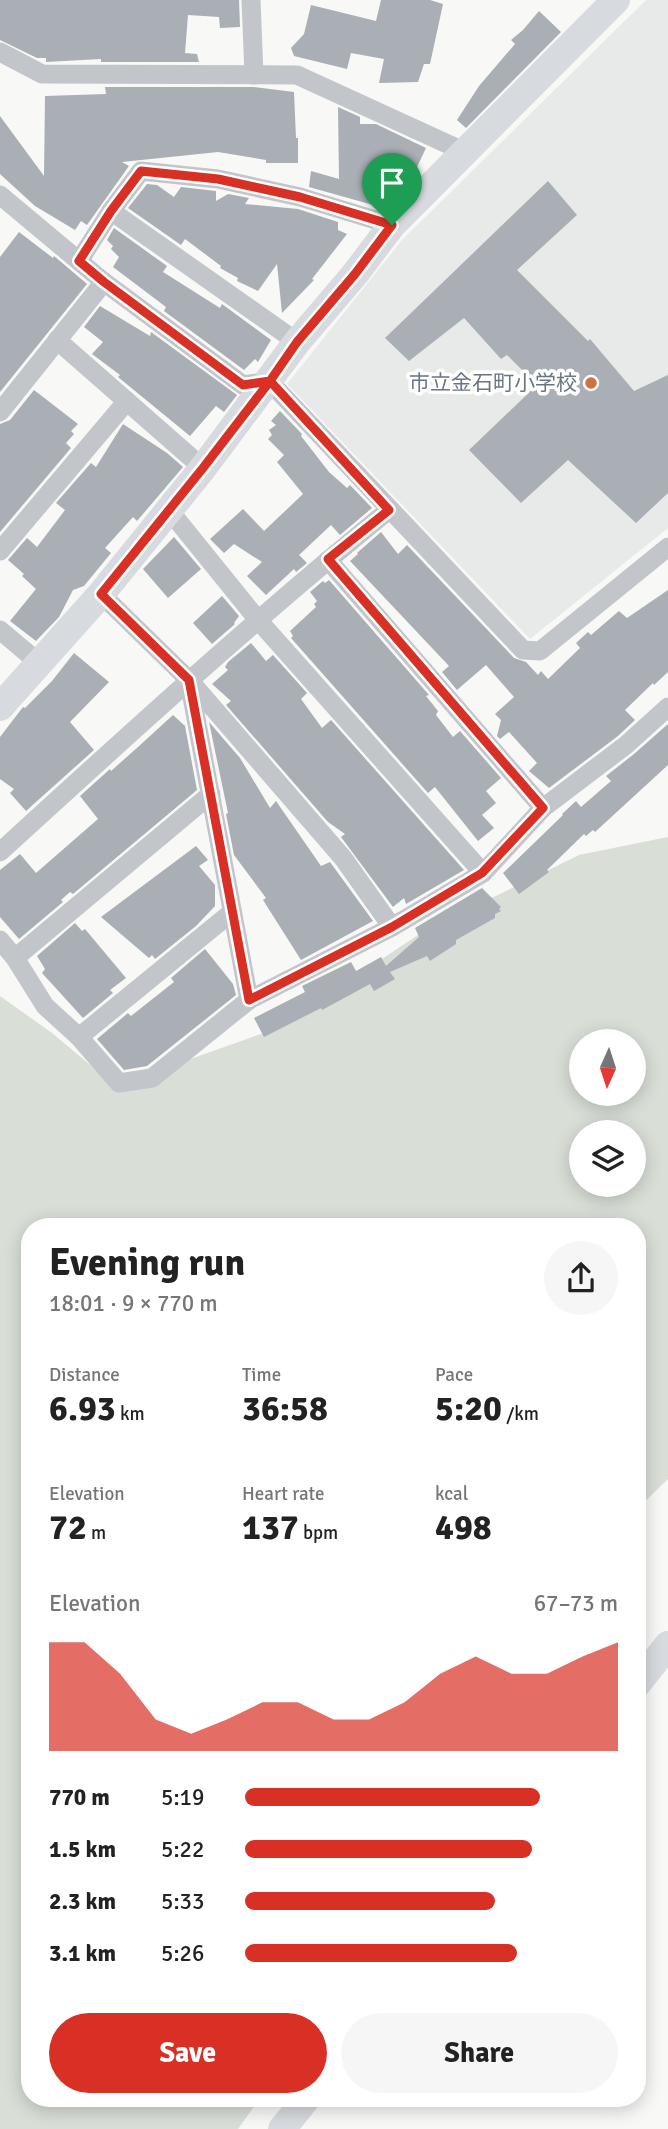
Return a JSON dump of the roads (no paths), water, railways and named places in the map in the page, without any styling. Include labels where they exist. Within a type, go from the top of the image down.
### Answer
[{"type":"street","points":[[251,0],[254,75]]},
{"type":"street","points":[[0,707],[101,594],[203,468],[297,342],[355,274],[392,225],[616,0]]},
{"type":"street","points":[[0,52],[42,74],[297,75],[465,152]]},
{"type":"street","points":[[79,261],[141,171],[218,179],[300,197],[392,225]]},
{"type":"street","points":[[4,206],[243,385],[270,381]]},
{"type":"street","points":[[111,211],[297,342]]},
{"type":"street","points":[[0,412],[104,282]]},
{"type":"street","points":[[57,341],[203,468]]},
{"type":"street","points":[[270,381],[523,650],[540,651],[668,547]]},
{"type":"street","points":[[0,551],[127,401]]},
{"type":"street","points":[[169,510],[258,620],[482,873]]},
{"type":"street","points":[[0,852],[189,680],[328,559],[389,510]]},
{"type":"street","points":[[328,559],[543,808]]},
{"type":"street","points":[[101,594],[189,680],[343,858],[392,927]]},
{"type":"street","points":[[0,630],[39,663]]},
{"type":"street","points":[[189,680],[249,1000]]},
{"type":"street","points":[[0,940],[15,958],[45,1006],[79,1037],[118,1083],[152,1078],[249,1000],[392,927],[482,873],[543,808],[626,745],[668,708]]},
{"type":"street","points":[[15,958],[211,794]]},
{"type":"street","points":[[79,1037],[232,912]]},
{"type":"street","points":[[646,1673],[668,1645]]},
{"type":"street","points":[[282,2129],[300,2107]]},
{"type":"place","name":"市立金石町小学校","points":[[591,383]]}]
